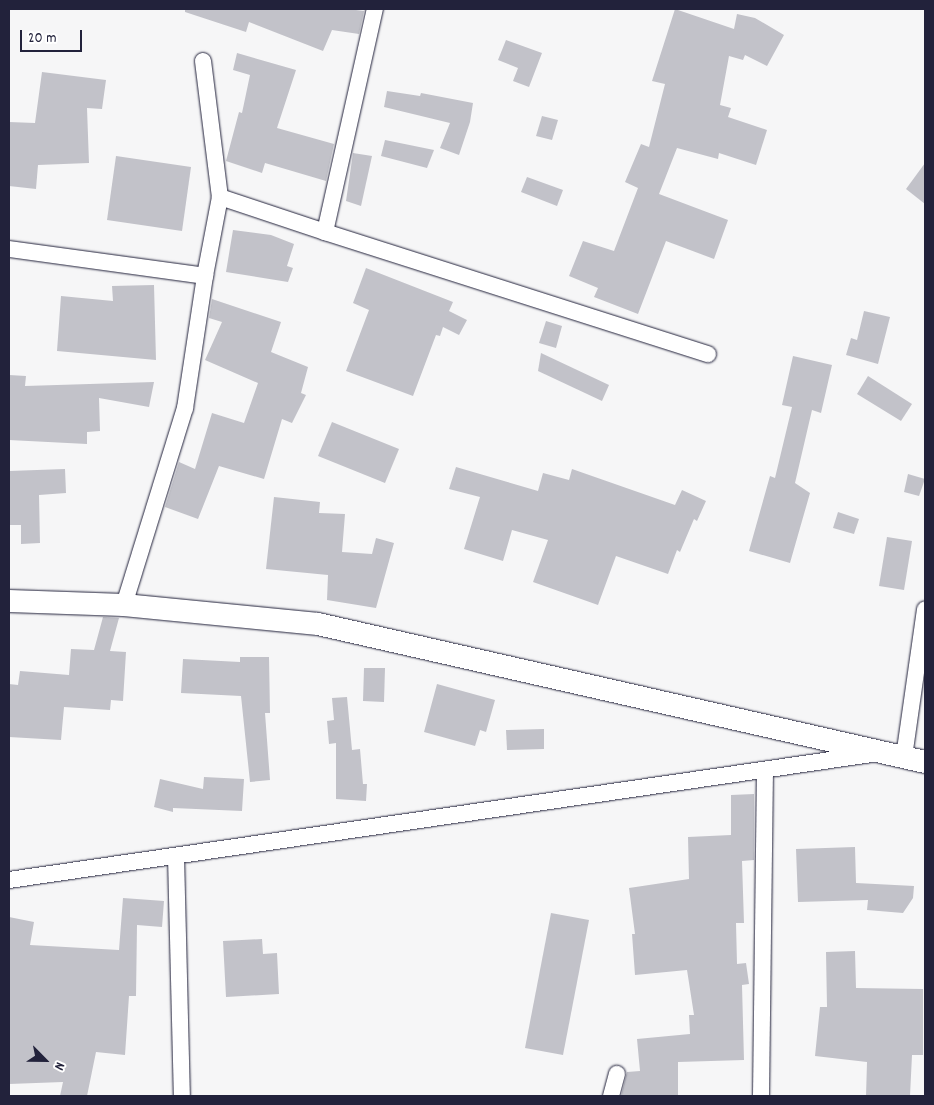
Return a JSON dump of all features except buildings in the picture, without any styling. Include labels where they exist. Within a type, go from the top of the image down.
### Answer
[{"type":"street","points":[[326,232],[375,9]]},
{"type":"street","points":[[124,605],[185,408],[220,197],[202,61]]},
{"type":"street","points":[[220,197],[708,354]]},
{"type":"street","points":[[9,249],[206,276]]},
{"type":"street","points":[[9,601],[124,605],[318,624],[915,760],[925,609]]},
{"type":"street","points":[[9,880],[882,752]]},
{"type":"street","points":[[761,1096],[765,770]]},
{"type":"street","points":[[176,856],[182,1096]]},
{"type":"street","points":[[611,1096],[617,1074]]}]
